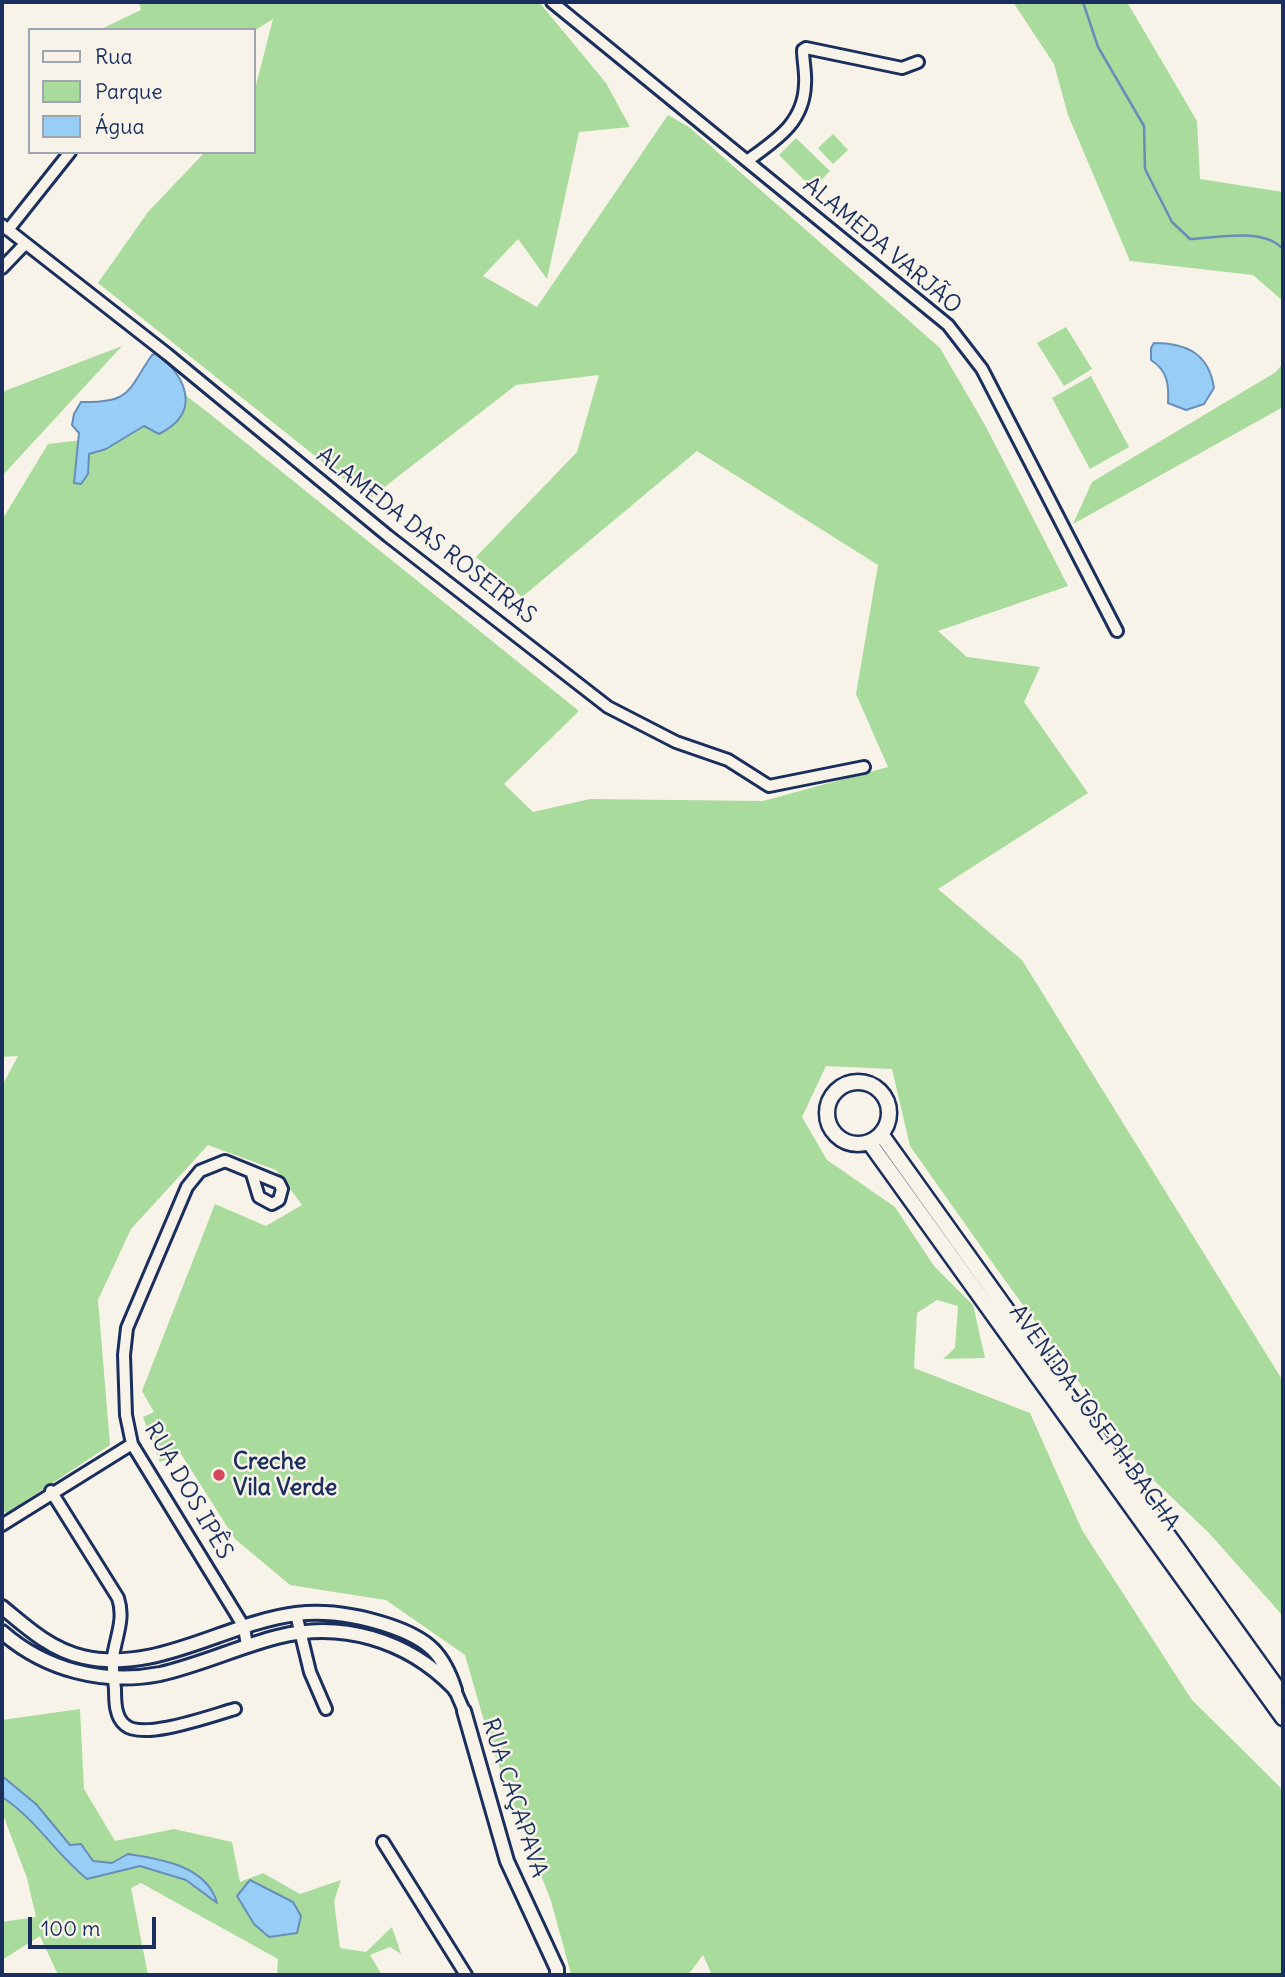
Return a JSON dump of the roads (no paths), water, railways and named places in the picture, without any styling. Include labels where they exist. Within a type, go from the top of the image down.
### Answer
[{"type":"main road","points":[[859,1082],[878,1089],[888,1106],[889,1116],[875,1138],[849,1143],[832,1132],[826,1113],[833,1094],[840,1087],[859,1082]]},
{"type":"main road","name":"AVENIDA JOSEPH BACHA","points":[[875,1138],[1283,1696]]},
{"type":"main road","name":"AVENIDA JOSEPH BACHA","points":[[875,1138],[1283,1718]]},
{"type":"street","name":"ALAMEDA VARJÃO","points":[[552,2],[948,325],[982,369],[1117,631]]},
{"type":"street","points":[[747,161],[778,141],[796,120],[804,97],[803,50],[806,48],[902,68],[918,62]]},
{"type":"street","points":[[5,228],[68,154]]},
{"type":"street","name":"ALAMEDA DAS ROSEIRAS","points":[[5,228],[167,354],[388,536],[608,707],[676,742],[729,760],[769,786],[864,767]]},
{"type":"street","points":[[2,268],[25,244]]},
{"type":"street","name":"RUA DOS IPÊS","points":[[247,1646],[244,1627],[132,1444],[126,1415],[124,1355],[127,1328],[182,1199],[200,1171],[218,1162],[233,1163],[252,1174]]},
{"type":"street","points":[[2,1525],[51,1491],[132,1444]]},
{"type":"street","points":[[51,1491],[118,1598],[122,1612],[113,1659],[118,1715],[131,1729],[174,1725],[236,1709]]},
{"type":"street","points":[[2,1607],[31,1632],[57,1647],[83,1657],[113,1659],[155,1656],[244,1627],[296,1614],[361,1616],[405,1631],[433,1648],[446,1663],[464,1711]]},
{"type":"street","points":[[296,1614],[310,1672],[326,1709]]},
{"type":"street","points":[[2,1632],[26,1651],[80,1674],[114,1678],[163,1673],[247,1646],[302,1632],[340,1631],[374,1638],[415,1656],[438,1672],[455,1690]]},
{"type":"street","name":"RUA CAÇAPAVA","points":[[464,1711],[507,1861],[557,1969],[557,1975]]},
{"type":"street","points":[[383,1842],[466,1975]]},
{"type":"water","points":[[1154,343],[1186,348],[1202,359],[1214,388],[1204,404],[1186,410],[1168,403],[1166,379],[1161,369],[1151,360]]},
{"type":"water","points":[[157,353],[168,363],[182,385],[185,406],[181,416],[159,434],[144,426],[106,449],[89,454],[88,474],[81,484],[74,483],[79,433],[72,425],[74,414],[81,402],[98,402],[119,397],[132,386],[152,355]]},
{"type":"water","points":[[2,1776],[36,1804],[70,1845],[81,1844],[93,1861],[112,1863],[128,1854],[181,1866],[204,1880],[217,1903],[186,1880],[140,1866],[87,1879],[25,1816],[2,1797]]},
{"type":"water","points":[[250,1880],[293,1902],[301,1916],[297,1933],[269,1937],[254,1924],[237,1896]]},
{"type":"waterway","points":[[1083,2],[1098,47],[1144,126],[1145,169],[1172,222],[1190,239],[1252,236],[1274,242],[1283,249]]},
{"type":"place","name":"Creche Vila Verde","points":[[219,1475]]}]
